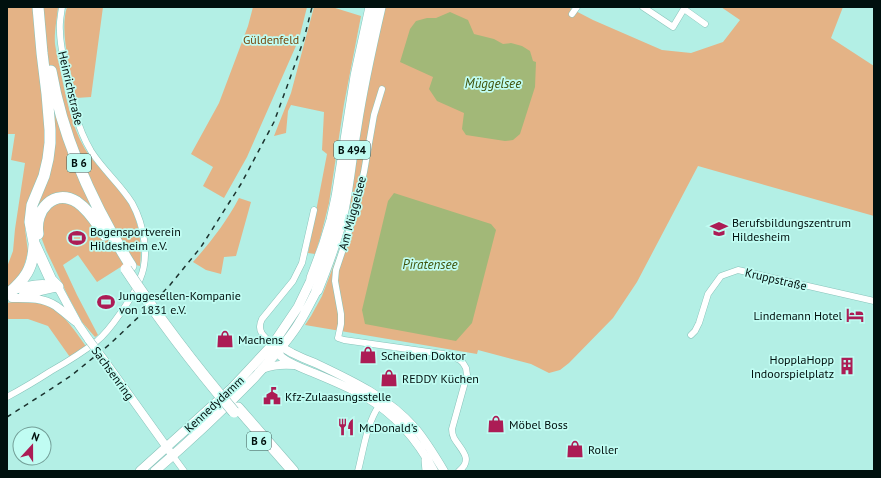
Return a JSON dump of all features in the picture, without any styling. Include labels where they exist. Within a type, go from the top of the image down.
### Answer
[{"type":"highway","name":"B 6","points":[[38,7],[44,48],[60,110],[72,146],[104,220],[128,267]]},
{"type":"highway","name":"B 6","points":[[44,7],[45,75],[55,115],[71,161],[87,200],[105,235],[199,362],[285,471]]},
{"type":"highway","name":"B 494","points":[[312,278],[332,220],[356,76],[371,7]]},
{"type":"highway","name":"B 494","points":[[316,290],[331,253],[339,226],[363,86],[380,7]]},
{"type":"highway","points":[[45,75],[50,143],[45,171],[34,198],[30,222],[34,242],[51,280],[58,287]]},
{"type":"highway","points":[[58,287],[53,270],[40,242],[38,232],[38,219],[45,206],[58,199],[76,201],[84,208],[105,235]]},
{"type":"highway","points":[[8,296],[23,280],[29,270],[33,259],[34,242]]},
{"type":"highway","name":"B 6","points":[[236,410],[293,471]]},
{"type":"highway","points":[[427,460],[428,471]]},
{"type":"main road","name":"Kennedydamm","points":[[140,471],[166,447],[261,370],[277,348],[282,331],[298,307],[312,278]]},
{"type":"main road","name":"B 494","points":[[277,348],[302,318],[316,290]]},
{"type":"main road","name":"Kennedydamm","points":[[155,471],[207,426],[235,391],[277,348]]},
{"type":"street","name":"Heinrichstraße","points":[[7,398],[71,359],[98,340],[108,330],[136,288],[143,270],[145,259],[144,240],[137,214],[128,197],[91,151],[78,124],[60,44],[62,7]]},
{"type":"street","points":[[572,14],[577,7]]},
{"type":"street","points":[[642,7],[673,27],[685,8],[705,24]]},
{"type":"street","name":"Am Müggelsee","points":[[382,89],[374,115],[357,202],[336,270],[335,282],[342,324],[338,338],[450,355],[463,363],[466,368],[467,375],[452,429],[453,437],[465,453],[465,464],[459,471]]},
{"type":"street","points":[[314,210],[302,263],[293,281],[262,319],[260,323],[260,330],[277,348],[282,358],[347,388],[379,406],[410,434],[434,471]]},
{"type":"street","name":"Kruppstraße","points":[[691,335],[700,323],[708,294],[720,276],[738,270],[874,301]]},
{"type":"street","points":[[8,296],[23,287],[38,284],[58,287]]},
{"type":"street","name":"Sachsenring","points":[[58,287],[78,324],[173,456]]},
{"type":"street","points":[[8,296],[38,299],[49,302],[78,324]]},
{"type":"street","points":[[277,348],[352,380],[384,400],[403,415],[416,429],[444,471]]},
{"type":"street","points":[[261,370],[280,365],[297,366]]},
{"type":"street","points":[[358,471],[369,427],[379,406]]},
{"type":"street","points":[[173,456],[184,471]]},
{"type":"green space","points":[[7,7],[58,7],[55,44],[66,99],[72,120],[85,149],[125,197],[137,225],[141,245],[140,266],[127,263],[97,282],[78,255],[63,265],[98,335],[95,337],[82,322],[68,296],[40,234],[31,228],[25,229],[28,252],[19,279],[7,289],[7,267],[13,251],[25,163],[11,160],[15,134],[7,134]]},
{"type":"green space","points":[[67,7],[103,7],[91,97],[76,98],[65,40],[64,28]]},
{"type":"green space","name":"Güldenfeld","points":[[253,7],[307,7],[299,39],[247,157],[224,198],[203,186],[213,167],[191,154],[219,103],[248,26]]},
{"type":"green space","points":[[314,7],[332,7],[361,16],[344,104],[329,203],[315,254],[308,253],[327,154],[322,150],[324,112],[291,105],[288,111],[286,133],[274,136],[291,93]]},
{"type":"green space","points":[[384,7],[568,7],[593,20],[662,50],[691,53],[723,42],[740,20],[721,7],[843,7],[831,38],[874,66],[874,216],[698,166],[637,282],[613,318],[569,363],[560,370],[549,373],[531,364],[478,350],[477,354],[305,325],[322,296],[347,227],[366,84]]},
{"type":"green space","points":[[239,198],[251,202],[236,256],[224,257],[221,274],[206,270],[193,262],[218,232]]},
{"type":"green space","points":[[23,300],[45,304],[58,312],[88,349],[72,360],[48,326],[28,319],[7,319],[7,303]]},
{"type":"water","name":"Müggelsee","points":[[450,12],[468,20],[474,34],[494,39],[503,44],[511,43],[522,46],[530,51],[533,61],[536,62],[535,87],[520,134],[513,140],[505,141],[466,135],[462,129],[464,113],[437,101],[429,89],[433,77],[400,62],[410,29],[416,21],[427,18],[436,18]]},
{"type":"water","name":"Piratensee","points":[[394,193],[491,224],[496,230],[472,323],[456,341],[365,324],[362,310],[388,201]]},
{"type":"railway","points":[[7,417],[72,375],[110,344],[170,285],[201,247],[241,184],[274,122],[304,39],[312,7]]},
{"type":"place","name":"Berufsbildungszentrum Hildesheim","points":[[719,229]]},
{"type":"place","name":"Bogensportverein Hildesheim e.V.","points":[[77,238]]},
{"type":"place","name":"Junggesellen-Kompanie von 1831 e.V.","points":[[106,302]]},
{"type":"place","name":"Lindemann Hotel","points":[[855,315]]},
{"type":"place","name":"Machens","points":[[225,339]]},
{"type":"place","name":"Scheiben Doktor","points":[[368,355]]},
{"type":"place","name":"HopplaHopp Indoorspielplatz","points":[[847,366]]},
{"type":"place","name":"REDDY Küchen","points":[[389,378]]},
{"type":"place","name":"Kfz-Zulaasungsstelle","points":[[272,396]]},
{"type":"place","name":"Möbel Boss","points":[[496,424]]},
{"type":"place","name":"McDonald's","points":[[346,427]]},
{"type":"place","name":"Roller","points":[[575,449]]}]
